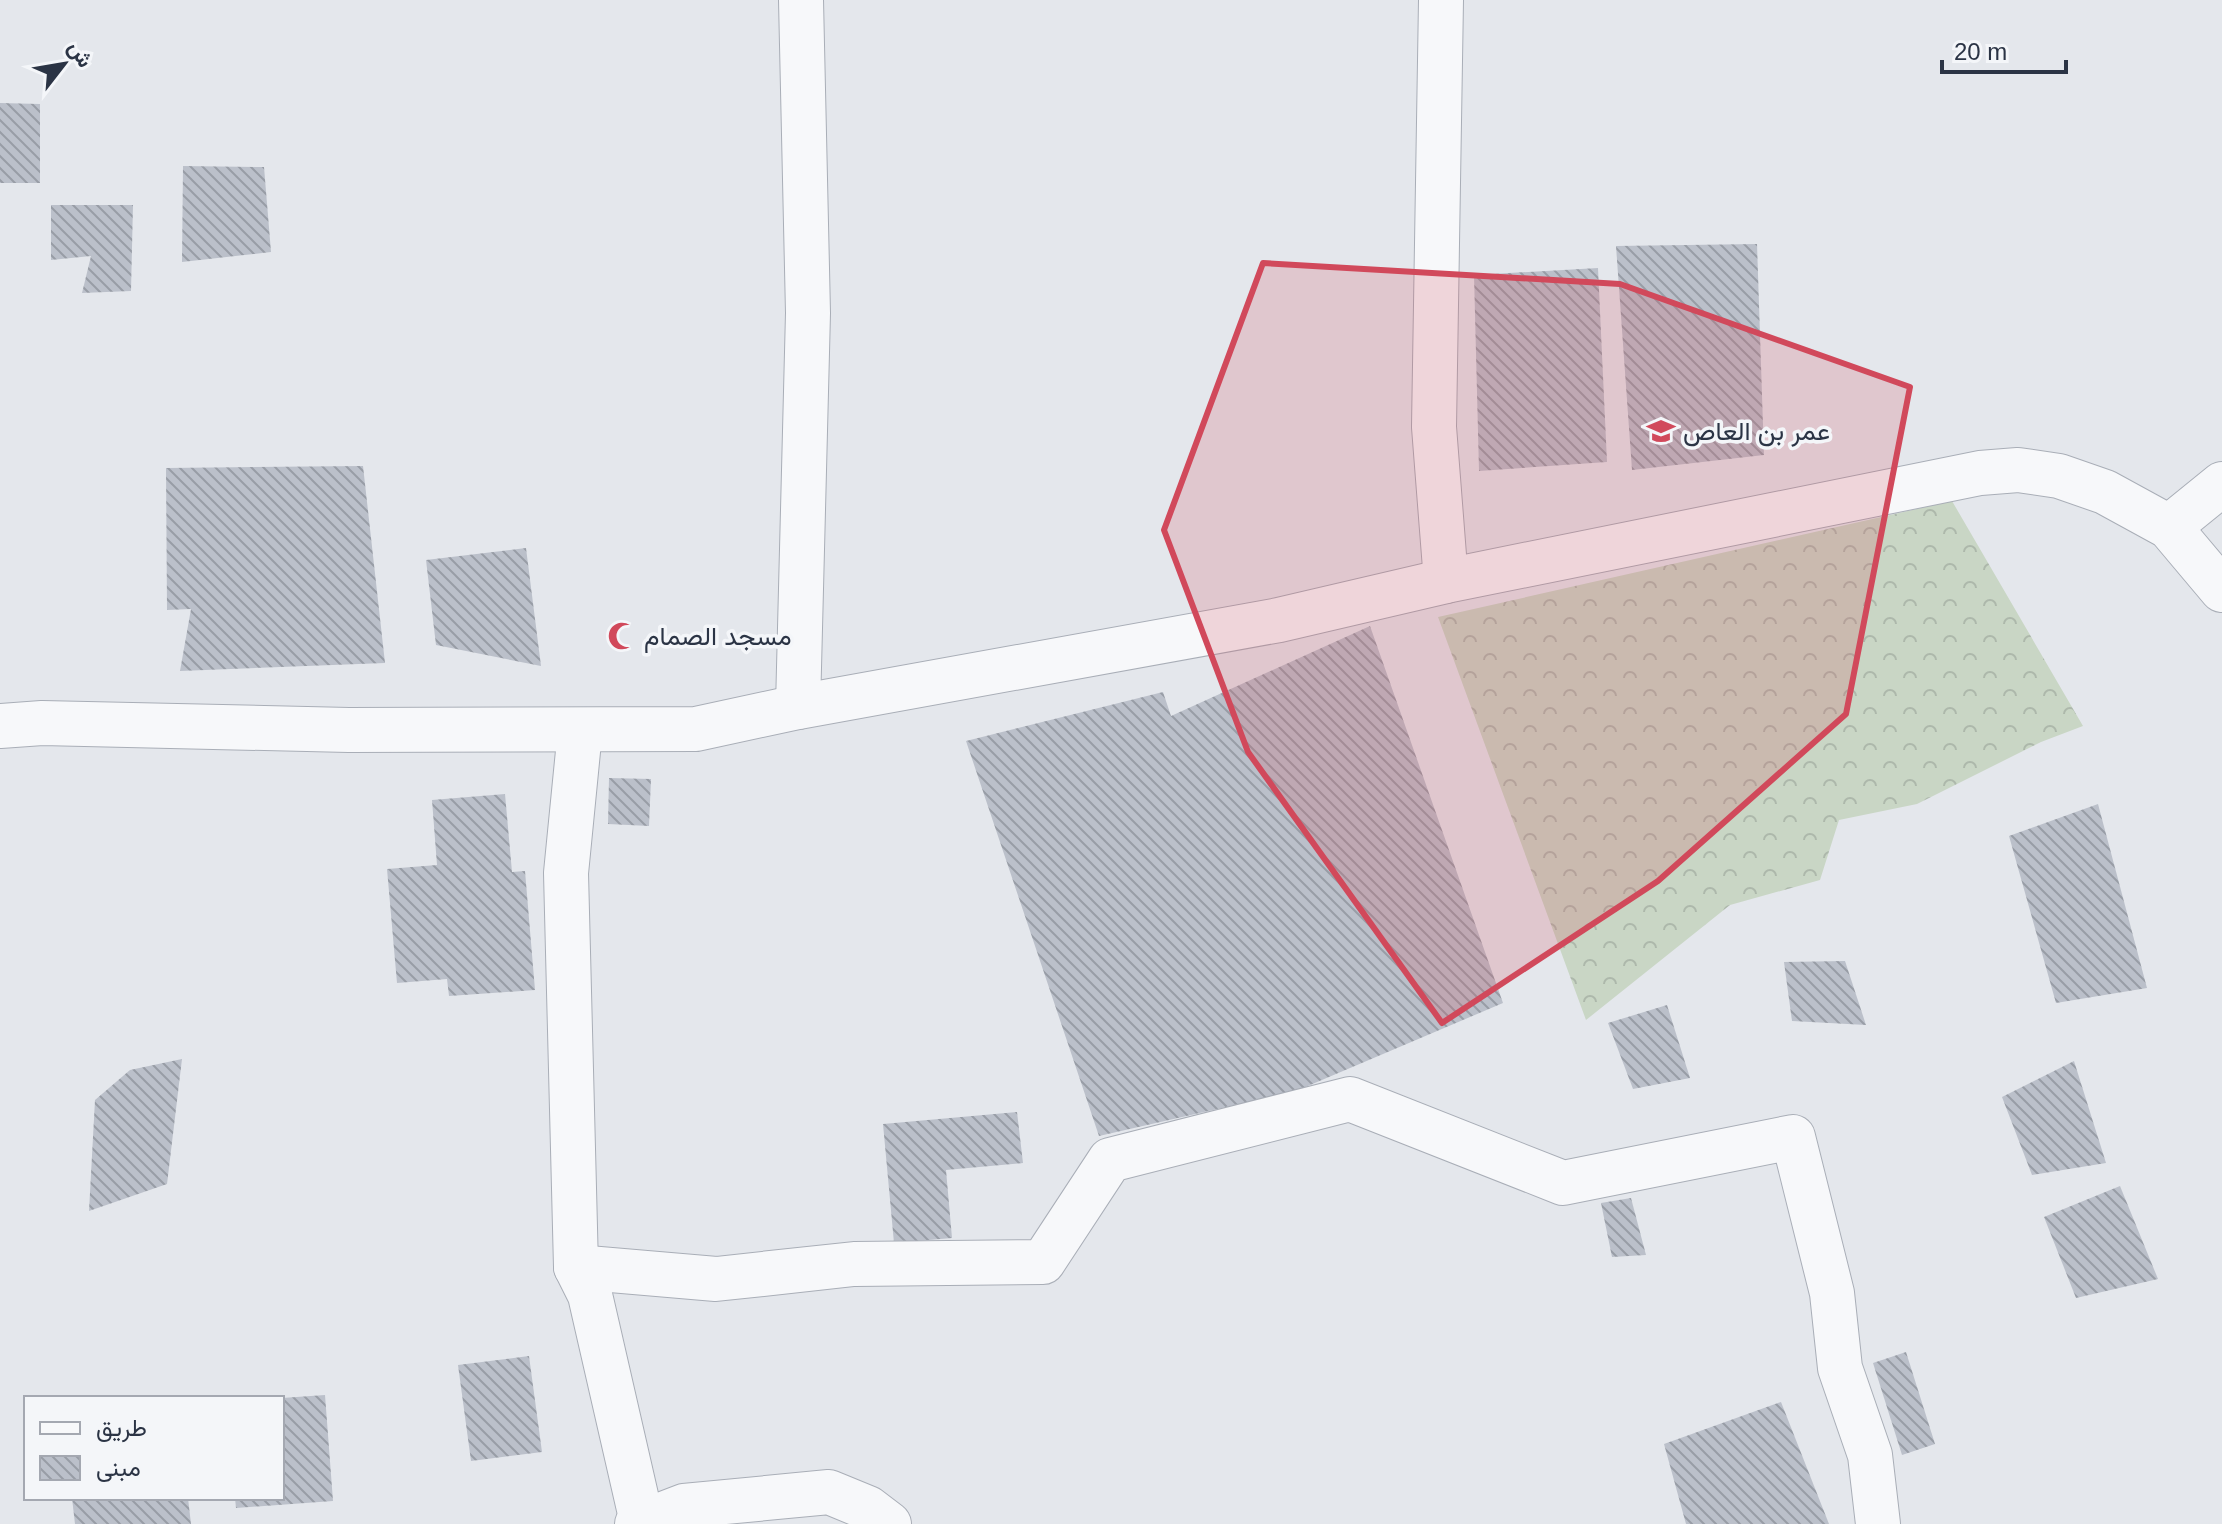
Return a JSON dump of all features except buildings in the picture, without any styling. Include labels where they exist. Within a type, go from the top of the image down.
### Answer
[{"type":"street","points":[[798,707],[808,313],[801,0]]},
{"type":"street","points":[[1441,0],[1434,427],[1446,581]]},
{"type":"street","points":[[0,726],[42,723],[334,730],[696,729],[798,707],[1279,620],[1446,581],[1980,473],[2018,470],[2059,476],[2105,492],[2169,527],[2222,590]]},
{"type":"street","points":[[2169,527],[2222,484]]},
{"type":"street","points":[[580,731],[566,873],[576,1267],[590,1295],[639,1523],[684,1506],[829,1492],[868,1508],[889,1524]]},
{"type":"street","points":[[576,1267],[716,1279],[854,1264],[1043,1262],[1110,1160],[1350,1099],[1563,1183],[1793,1137],[1832,1293],[1840,1368],[1870,1455],[1878,1524]]},
{"type":"highlighted area","points":[[1263,263],[1620,284],[1910,387],[1846,714],[1658,881],[1442,1023],[1248,752],[1164,530]]},
{"type":"green space","points":[[1952,501],[2083,726],[2041,742],[1917,804],[1839,820],[1820,880],[1730,905],[1586,1020],[1438,617]]},
{"type":"place","name":"عمر بن العاص","points":[[1661,431]]},
{"type":"place","name":"مسجد الصمام","points":[[622,636]]}]
